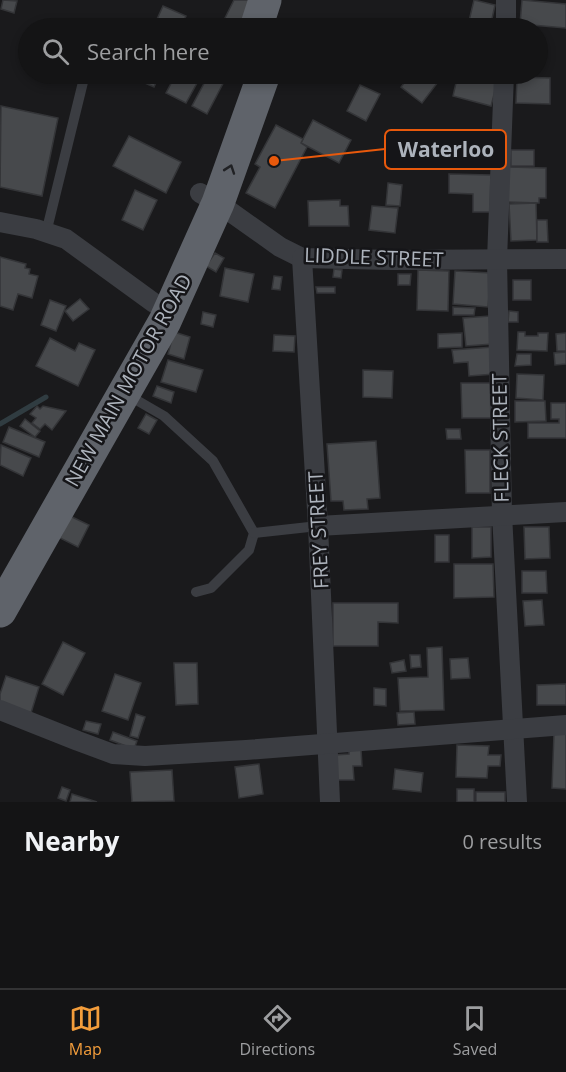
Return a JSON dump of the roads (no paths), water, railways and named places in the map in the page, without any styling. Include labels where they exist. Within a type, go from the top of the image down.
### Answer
[{"type":"highway","points":[[259,18],[265,0]]},
{"type":"highway","points":[[282,18],[287,0]]},
{"type":"highway","name":"NEW MAIN MOTOR ROAD","points":[[0,611],[165,321],[209,198],[238,84]]},
{"type":"highway","name":"NEW MAIN MOTOR ROAD","points":[[0,572],[154,303],[209,198],[260,84]]},
{"type":"street","points":[[506,0],[506,18]]},
{"type":"street","name":"FLECK STREET","points":[[504,84],[497,260],[502,514],[518,802]]},
{"type":"street","name":"LIDDLE STREET","points":[[209,198],[280,247],[302,258],[566,259]]},
{"type":"street","points":[[0,222],[66,240],[154,303]]},
{"type":"street","name":"FREY STREET","points":[[302,258],[318,526],[330,802]]},
{"type":"street","points":[[318,526],[566,512]]},
{"type":"street","points":[[0,710],[113,754],[155,755],[246,750],[566,725]]},
{"type":"lane","points":[[46,233],[83,84]]},
{"type":"lane","points":[[124,392],[164,416],[213,461],[255,533],[249,550],[211,588],[196,592]]},
{"type":"lane","points":[[255,533],[318,526]]},
{"type":"waterway","points":[[0,424],[46,397]]},
{"type":"place","name":"Waterloo","points":[[274,161]]}]
